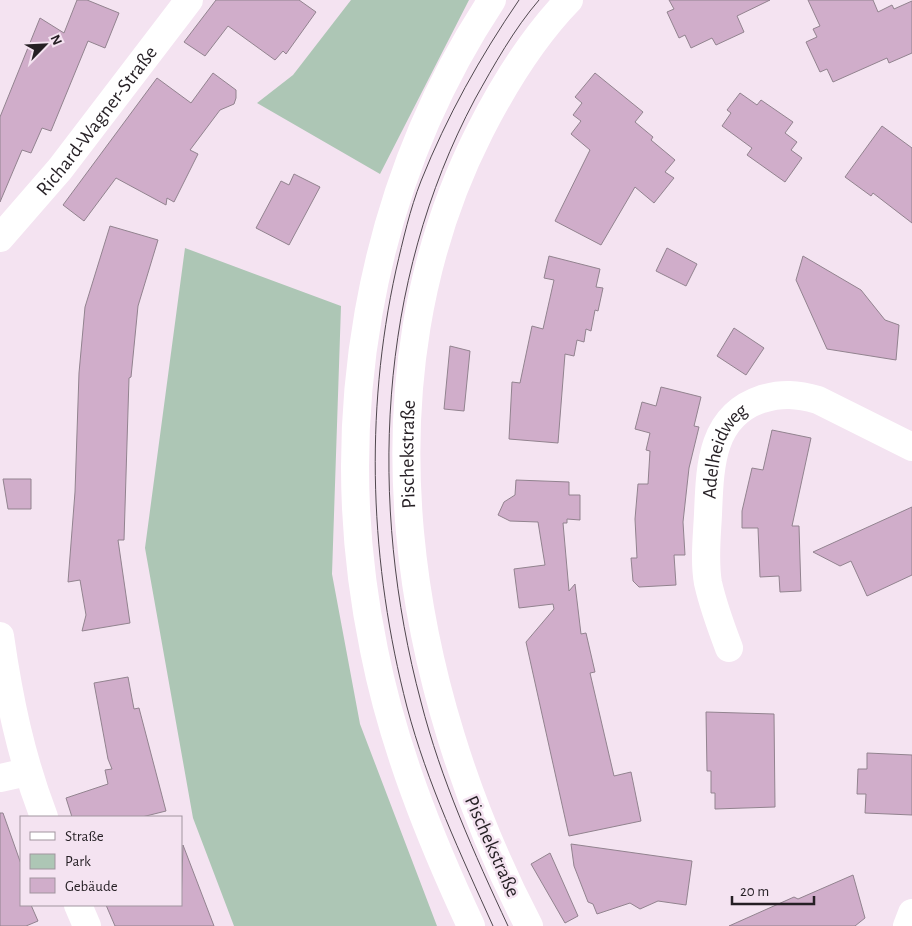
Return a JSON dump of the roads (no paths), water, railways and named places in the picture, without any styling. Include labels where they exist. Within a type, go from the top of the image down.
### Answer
[{"type":"main road","name":"Richard-Wagner-Straße","points":[[0,238],[60,169],[189,0]]},
{"type":"main road","points":[[472,926],[444,868],[417,798],[393,725],[374,650],[365,598],[358,533],[354,426],[357,383],[372,290],[390,218],[414,148],[433,103],[492,0]]},
{"type":"main road","name":"Pischekstraße","points":[[530,926],[477,813],[450,738],[426,642],[417,592],[408,501],[407,450],[410,394],[421,309],[431,262],[455,187],[471,148],[514,70],[556,13],[569,0]]},
{"type":"main road","name":"Adelheidweg","points":[[729,648],[714,608],[706,560],[712,458],[720,436],[731,416],[748,404],[768,397],[783,393],[803,395],[818,400],[912,447]]},
{"type":"main road","points":[[0,636],[8,694],[27,772],[44,816]]},
{"type":"main road","points":[[0,778],[27,772]]},
{"type":"main road","points":[[78,906],[87,926]]},
{"type":"main road","points":[[907,926],[912,913]]},
{"type":"tram line","points":[[493,926],[457,846],[424,763],[407,707],[385,599],[379,544],[376,434],[379,379],[386,325],[396,270],[413,202],[453,110],[491,43],[519,0]]},
{"type":"tram line","points":[[508,926],[471,844],[438,760],[421,702],[404,627],[393,550],[389,472],[391,395],[401,318],[418,243],[442,170],[475,99],[513,35],[539,0]]}]
